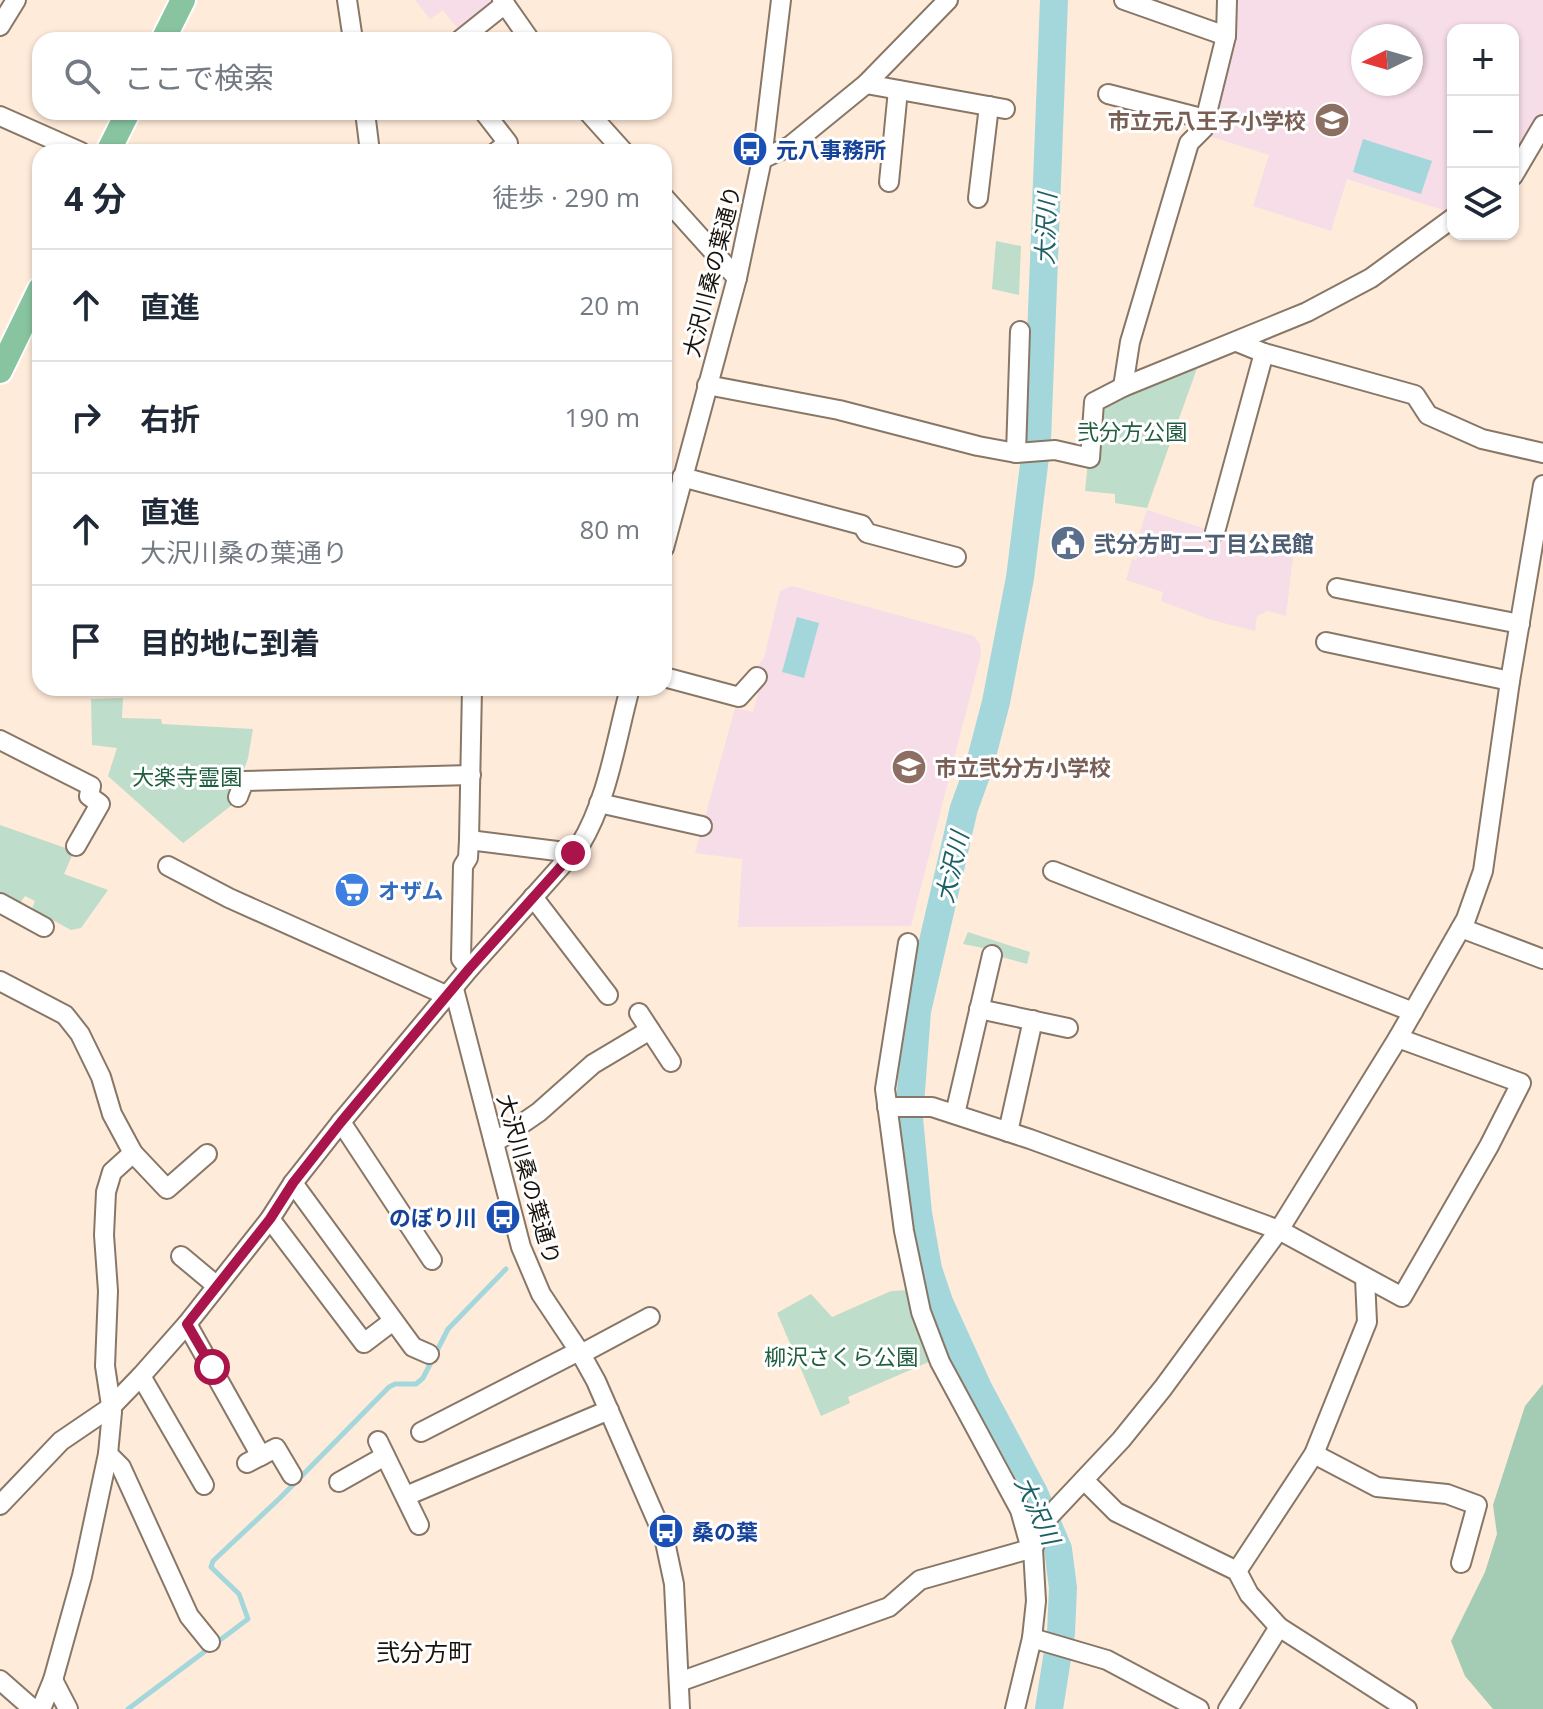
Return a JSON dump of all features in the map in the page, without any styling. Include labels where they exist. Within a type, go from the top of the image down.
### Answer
[{"type":"main road","points":[[167,32],[182,0]]},
{"type":"main road","points":[[112,144],[124,120]]},
{"type":"main road","points":[[0,371],[32,305]]},
{"type":"street","points":[[0,26],[16,0]]},
{"type":"street","points":[[347,0],[352,32]]},
{"type":"street","name":"大沢川桑の葉通り","points":[[672,516],[737,278],[762,159],[781,0]]},
{"type":"street","points":[[762,159],[790,146],[866,84],[948,0]]},
{"type":"street","points":[[1124,0],[1226,36]]},
{"type":"street","points":[[1123,387],[1130,342],[1189,143],[1203,129],[1226,36],[1227,0]]},
{"type":"street","points":[[469,32],[504,2],[525,32]]},
{"type":"street","points":[[866,84],[997,107],[978,198]]},
{"type":"street","points":[[889,182],[898,90]]},
{"type":"street","points":[[1108,94],[1205,119]]},
{"type":"street","points":[[0,116],[63,144]]},
{"type":"street","points":[[367,120],[369,144]]},
{"type":"street","points":[[490,120],[507,144]]},
{"type":"street","points":[[595,120],[617,144]]},
{"type":"street","points":[[1518,168],[1543,125]]},
{"type":"street","points":[[672,206],[737,278]]},
{"type":"street","points":[[707,385],[839,410],[978,446],[1019,453],[1046,451],[1090,458],[1094,402],[1123,387],[1307,312],[1371,278],[1447,222]]},
{"type":"street","points":[[1019,453],[1020,331]]},
{"type":"street","points":[[1237,342],[1264,353],[1415,395],[1428,415],[1482,439],[1543,453]]},
{"type":"street","points":[[1215,532],[1264,353]]},
{"type":"street","points":[[682,477],[862,525],[867,533],[956,557]]},
{"type":"street","points":[[679,1682],[889,1607],[920,1580],[1034,1543],[1056,1508],[1163,1388],[1279,1230],[1398,1038],[1476,896],[1483,871],[1510,681],[1543,485]]},
{"type":"street","points":[[1337,588],[1520,624]]},
{"type":"street","points":[[1326,642],[1510,681]]},
{"type":"street","points":[[672,679],[739,697],[757,677]]},
{"type":"street","points":[[469,969],[461,959],[463,866],[468,858],[469,840],[473,696]]},
{"type":"street","points":[[3,1494],[61,1441],[111,1407],[141,1376],[187,1324],[270,1219],[293,1183],[341,1122],[469,969],[573,853],[591,827],[628,696]]},
{"type":"street","points":[[0,740],[91,786],[89,796],[100,804],[76,846]]},
{"type":"street","points":[[238,797],[244,781],[471,775]]},
{"type":"street","points":[[599,803],[702,826]]},
{"type":"street","points":[[469,840],[573,853]]},
{"type":"street","points":[[168,866],[229,898],[451,992]]},
{"type":"street","points":[[1053,871],[1413,1012]]},
{"type":"street","points":[[533,897],[608,995]]},
{"type":"street","points":[[0,903],[44,927]]},
{"type":"street","points":[[1461,928],[1543,959]]},
{"type":"street","points":[[908,943],[885,1089],[892,1108],[899,1206],[921,1312],[940,1362],[1020,1510],[1034,1543],[1037,1639],[1015,1709]]},
{"type":"street","points":[[955,1114],[992,955]]},
{"type":"street","points":[[0,981],[65,1015],[80,1034],[101,1077],[112,1114],[133,1153],[167,1189],[207,1154]]},
{"type":"street","name":"大沢川桑の葉通り","points":[[451,992],[521,1247],[534,1279],[580,1352],[609,1410],[664,1537],[674,1584],[680,1709]]},
{"type":"street","points":[[979,1009],[1068,1028]]},
{"type":"street","points":[[639,1013],[671,1062]]},
{"type":"street","points":[[1008,1132],[1033,1020]]},
{"type":"street","points":[[494,1143],[539,1112],[593,1064],[650,1030]]},
{"type":"street","points":[[892,1108],[932,1107],[955,1114],[1279,1230],[1402,1297],[1489,1146],[1521,1083],[1398,1038]]},
{"type":"street","points":[[341,1122],[432,1260]]},
{"type":"street","points":[[41,1709],[53,1680],[82,1576],[108,1454],[111,1407],[105,1366],[108,1291],[104,1235],[106,1192],[112,1172],[133,1153]]},
{"type":"street","points":[[293,1183],[413,1347],[429,1354]]},
{"type":"street","points":[[270,1219],[364,1343],[393,1321]]},
{"type":"street","points":[[181,1256],[217,1286]]},
{"type":"street","points":[[1237,1571],[1314,1454],[1367,1322],[1365,1278]]},
{"type":"street","points":[[421,1433],[504,1399],[580,1352],[650,1317]]},
{"type":"street","points":[[187,1324],[254,1459],[276,1448],[292,1475]]},
{"type":"street","points":[[141,1376],[204,1485]]},
{"type":"street","points":[[406,1496],[609,1410]]},
{"type":"street","points":[[339,1482],[382,1449],[419,1525]]},
{"type":"street","points":[[108,1454],[121,1467],[189,1616],[210,1642]]},
{"type":"street","points":[[1314,1454],[1377,1487],[1447,1494],[1477,1505],[1461,1563]]},
{"type":"street","points":[[1084,1480],[1116,1512],[1237,1571],[1249,1594],[1279,1627],[1407,1709]]},
{"type":"street","points":[[1228,1709],[1279,1627]]},
{"type":"street","points":[[1037,1639],[1107,1660],[1199,1709]]},
{"type":"street","points":[[0,1680],[33,1709]]},
{"type":"street","points":[[53,1680],[68,1709]]},
{"type":"shaded area","points":[[415,0],[493,0],[492,7],[459,30],[443,10],[430,19]]},
{"type":"shaded area","name":"市立元八王子小学校","points":[[1232,0],[1543,0],[1543,113],[1519,149],[1519,24],[1447,24],[1447,211],[1347,179],[1331,231],[1253,206],[1269,155],[1206,135]]},
{"type":"shaded area","points":[[1147,510],[1293,557],[1286,616],[1268,611],[1257,616],[1255,631],[1208,619],[1161,601],[1163,592],[1126,580],[1132,559],[1136,560],[1140,550],[1135,547]]},
{"type":"shaded area","points":[[792,586],[974,636],[980,644],[981,654],[911,926],[738,927],[742,859],[695,853],[735,708],[753,712],[761,681],[752,672],[764,658],[780,591]]},
{"type":"green space","points":[[996,241],[1021,246],[1019,295],[992,289]]},
{"type":"green space","name":"弐分方公園","points":[[1201,357],[1147,508],[1115,503],[1115,494],[1085,491],[1094,402]]},
{"type":"green space","name":"大楽寺霊園","points":[[123,698],[122,718],[161,719],[162,724],[253,729],[248,758],[232,805],[183,843],[108,776],[117,748],[92,745],[91,699]]},
{"type":"green space","points":[[0,825],[74,851],[64,874],[108,890],[81,928],[71,930],[32,909],[35,901],[25,896],[20,903],[0,892]]},
{"type":"green space","points":[[968,932],[1030,952],[1027,964],[987,953],[988,949],[963,944]]},
{"type":"green space","name":"柳沢さくら公園","points":[[909,1290],[931,1361],[848,1397],[850,1403],[821,1416],[777,1313],[811,1294],[832,1317],[891,1291]]},
{"type":"green space","points":[[1543,1384],[1543,1709],[1493,1709],[1465,1676],[1451,1641],[1485,1572],[1497,1534],[1493,1505],[1525,1406]]},
{"type":"water","points":[[1363,139],[1432,161],[1421,194],[1353,172]]},
{"type":"water","points":[[797,617],[819,623],[804,678],[782,672]]},
{"type":"waterway","name":"大沢川","points":[[1049,1709],[1061,1633],[1063,1588],[1058,1549],[1034,1493],[978,1388],[939,1302],[928,1269],[918,1213],[909,1118],[917,1011],[964,808],[979,767],[996,702],[1020,578],[1037,441],[1054,0]]},
{"type":"waterway","name":"大沢川","points":[[1029,441],[1037,441]]},
{"type":"waterway","points":[[128,1709],[248,1619],[239,1594],[211,1567],[213,1561],[389,1387],[416,1384],[423,1378],[448,1329],[506,1269]]},
{"type":"place","name":"市立元八王子小学校","points":[[1332,120]]},
{"type":"place","name":"元八事務所","points":[[750,149]]},
{"type":"place","name":"弐分方町二丁目公民館","points":[[1068,543]]},
{"type":"place","name":"市立弐分方小学校","points":[[909,767]]},
{"type":"place","name":"オザム","points":[[352,890]]},
{"type":"place","name":"のぼり川","points":[[503,1217]]},
{"type":"place","name":"桑の葉","points":[[666,1531]]},
{"type":"district","name":"弐分方町","points":[[424,1651]]},
{"type":"route","points":[[212,1367],[187,1324],[341,1122],[469,969],[573,853]]}]
